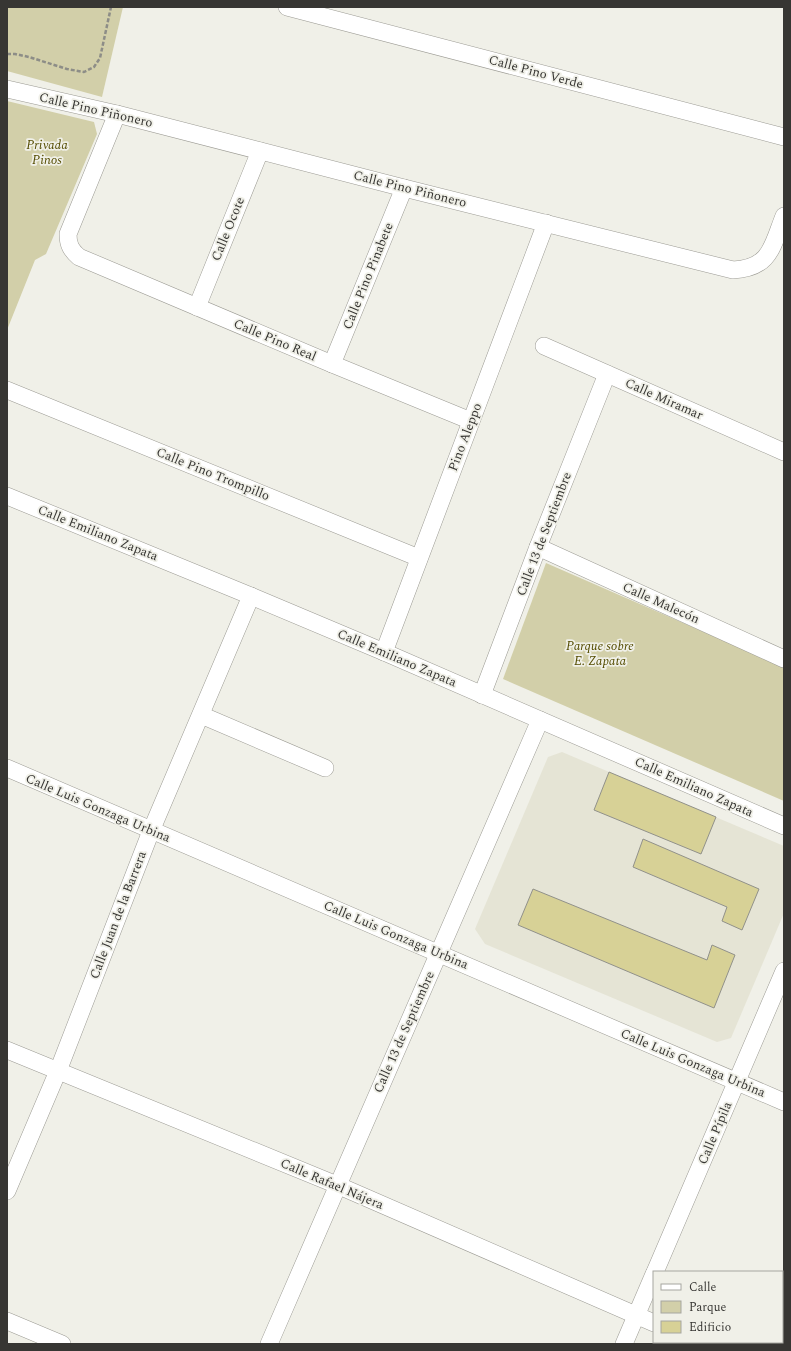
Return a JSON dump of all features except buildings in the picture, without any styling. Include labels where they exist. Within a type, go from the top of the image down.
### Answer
[{"type":"street","name":"Calle Pino Verde","points":[[288,7],[784,136]]},
{"type":"street","name":"Calle Pino Piñonero","points":[[7,90],[117,114],[404,188],[734,270],[746,269],[757,265],[764,259],[769,253],[784,216]]},
{"type":"street","name":"Calle Pino Real","points":[[117,114],[68,234],[70,248],[79,257],[471,421]]},
{"type":"street","name":"Calle Ocote","points":[[197,307],[260,151]]},
{"type":"street","name":"Calle Pino Pinabete","points":[[332,364],[404,188]]},
{"type":"street","name":"Pino Aleppo","points":[[384,652],[546,223]]},
{"type":"street","name":"Calle Miramar","points":[[544,346],[784,452]]},
{"type":"street","name":"Calle 13 de Septiembre","points":[[482,695],[538,547],[607,374]]},
{"type":"street","name":"Calle Pino Trompillo","points":[[7,390],[419,558]]},
{"type":"street","name":"Calle Emiliano Zapata","points":[[7,496],[384,652],[784,826]]},
{"type":"street","name":"Calle Malecón","points":[[538,547],[784,659]]},
{"type":"street","name":"Calle Juan de la Barrera","points":[[7,1191],[58,1071],[151,831],[251,596]]},
{"type":"street","points":[[200,715],[325,768]]},
{"type":"street","name":"Calle 13 de Septiembre","points":[[269,1344],[540,720]]},
{"type":"street","name":"Calle Luis Gonzaga Urbina","points":[[7,768],[784,1102]]},
{"type":"street","name":"Calle Pípila","points":[[655,1271],[784,971]]},
{"type":"street","name":"Calle Rafael Nájera","points":[[7,1050],[337,1185],[653,1323]]},
{"type":"street","name":"Calle Pípila","points":[[624,1344],[653,1275]]},
{"type":"street","points":[[7,1321],[62,1344]]},
{"type":"path","points":[[7,54],[29,57],[67,69],[84,72],[94,67],[100,58],[104,47],[111,7]]},
{"type":"shaded area","points":[[562,752],[784,846],[784,913],[731,1038],[717,1042],[485,944],[475,929],[548,757]]},
{"type":"green space","points":[[7,7],[123,7],[102,97],[7,71]]},
{"type":"green space","name":"Privada Pinos","points":[[7,101],[94,122],[97,134],[46,254],[35,260],[7,330]]},
{"type":"green space","name":"Parque sobre E. Zapata","points":[[546,563],[784,667],[784,801],[503,679]]}]
